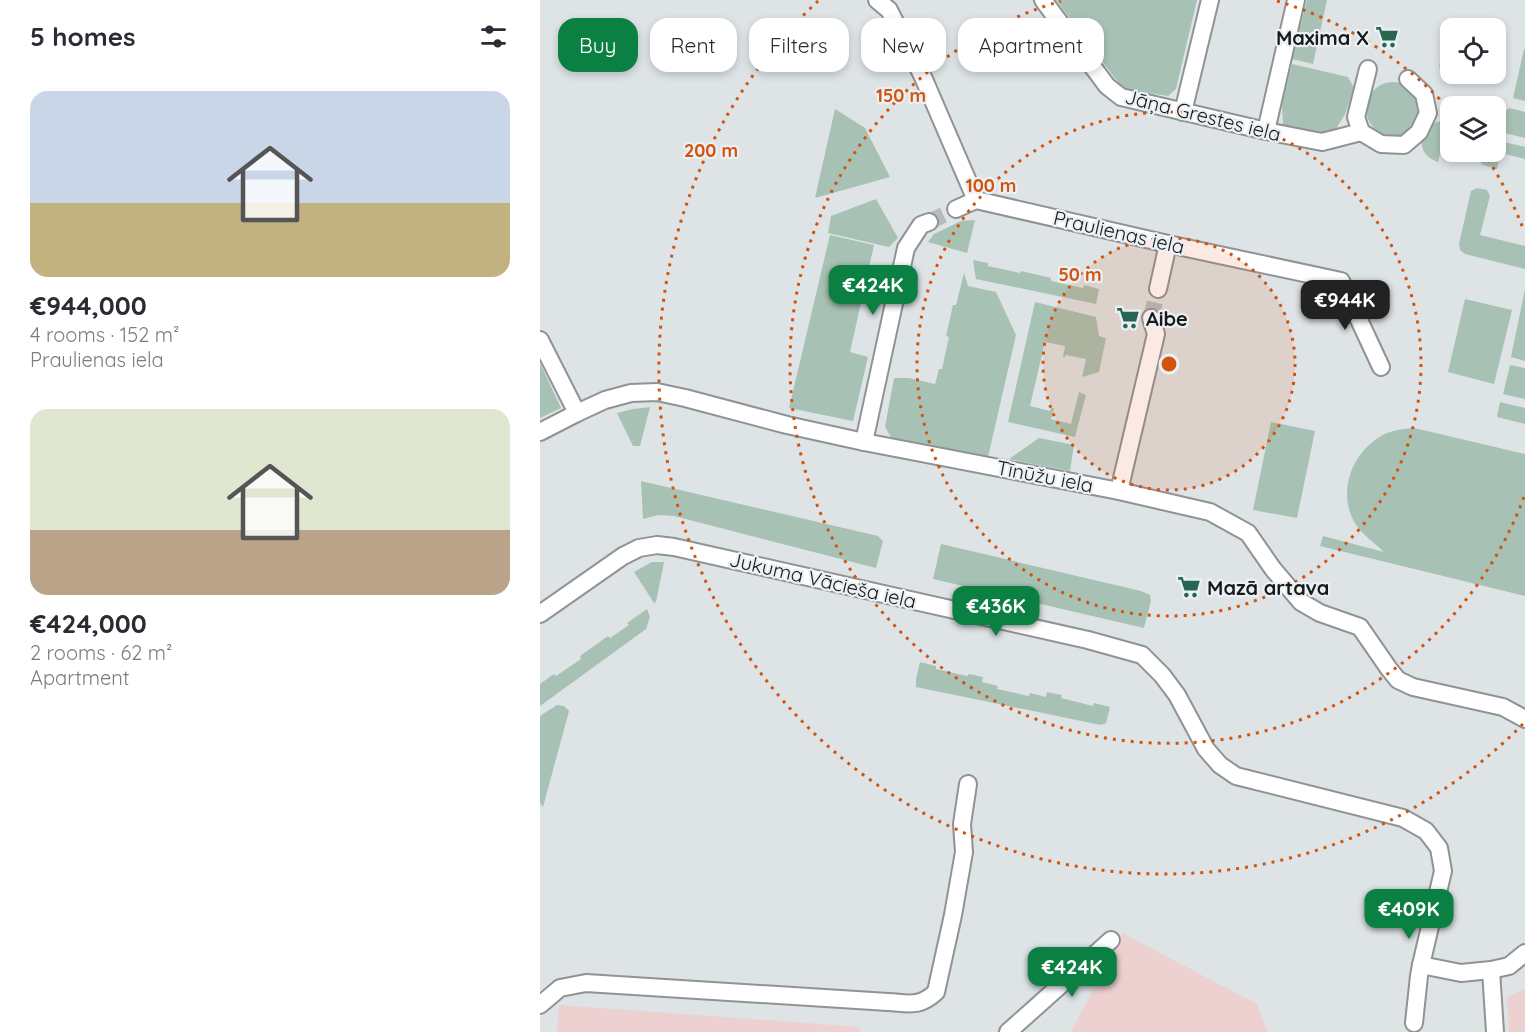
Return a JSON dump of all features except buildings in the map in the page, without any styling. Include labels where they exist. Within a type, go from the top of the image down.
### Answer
[{"type":"street","points":[[877,0],[889,10],[923,77],[976,200],[956,209]]},
{"type":"street","name":"Jāņa Grestes iela","points":[[1043,0],[1107,86],[1122,97],[1322,142],[1361,132]]},
{"type":"street","points":[[1184,112],[1210,0]]},
{"type":"street","points":[[1266,131],[1296,0]]},
{"type":"street","points":[[1368,69],[1356,117],[1361,132],[1381,144],[1404,145],[1419,132],[1428,113],[1424,94],[1408,79]]},
{"type":"street","name":"Praulienas iela","points":[[976,200],[1341,281],[1381,368]]},
{"type":"street","points":[[864,442],[906,248],[921,225],[929,222]]},
{"type":"street","points":[[1158,289],[1168,244]]},
{"type":"street","points":[[1119,490],[1156,334],[1151,318]]},
{"type":"street","points":[[540,340],[577,413]]},
{"type":"street","name":"Tīnūžu iela","points":[[540,432],[605,400],[631,393],[657,392],[864,442],[1119,490],[1210,512],[1248,533],[1301,602],[1320,613],[1360,627],[1398,680],[1413,687],[1503,707],[1525,719]]},
{"type":"street","name":"Jukuma Vācieša iela","points":[[540,614],[623,556],[639,548],[657,545],[878,592],[1088,640],[1142,655],[1178,695],[1206,749],[1220,765],[1236,776],[1403,818],[1425,831],[1439,848],[1443,871],[1421,965],[1414,1023]]},
{"type":"street","points":[[540,1005],[560,988],[586,983],[888,1002],[919,1003],[929,999],[936,992],[964,852],[962,824],[968,783]]},
{"type":"street","points":[[1008,1032],[1111,940]]},
{"type":"street","points":[[1421,965],[1461,973],[1491,970],[1509,966],[1525,953]]},
{"type":"street","points":[[1491,970],[1495,1032]]},
{"type":"shaded area","points":[[1122,933],[1257,1004],[1268,1032],[1071,1032]]},
{"type":"shaded area","points":[[1525,989],[1525,1032],[1509,1032],[1507,997]]},
{"type":"shaded area","points":[[559,1005],[860,1027],[860,1032],[557,1032]]},
{"type":"green space","points":[[1056,0],[1197,0],[1176,89],[1168,96],[1123,89],[1104,64],[1104,18],[1070,18]]},
{"type":"green space","points":[[1307,0],[1327,0],[1313,64],[1292,59]]},
{"type":"green space","points":[[1525,49],[1525,101],[1513,98]]},
{"type":"green space","points":[[1292,64],[1348,77],[1354,88],[1345,114],[1336,129],[1322,133],[1302,134],[1283,124],[1282,105]]},
{"type":"green space","points":[[1388,82],[1398,82],[1408,86],[1416,94],[1420,109],[1416,124],[1408,132],[1398,136],[1388,136],[1378,132],[1370,124],[1366,114],[1366,104],[1370,94],[1378,86]]},
{"type":"green space","points":[[1509,108],[1525,112],[1525,138],[1506,133],[1506,111]]},
{"type":"green space","points":[[835,109],[865,128],[890,177],[815,198]]},
{"type":"green space","points":[[1440,121],[1438,162],[1430,158],[1422,147],[1423,134],[1433,124]]},
{"type":"green space","points":[[1506,142],[1525,147],[1525,159],[1506,154]]},
{"type":"green space","points":[[1480,162],[1499,162],[1497,169]]},
{"type":"green space","points":[[1477,188],[1487,190],[1490,196],[1480,235],[1525,246],[1525,269],[1465,254],[1460,250],[1459,244],[1471,191]]},
{"type":"green space","points":[[876,199],[898,238],[889,247],[828,233],[831,216]]},
{"type":"green space","points":[[975,220],[967,253],[928,242],[934,234],[961,221]]},
{"type":"green space","points":[[830,235],[874,245],[850,352],[868,357],[853,421],[789,408]]},
{"type":"green space","points":[[973,260],[988,263],[988,266],[1051,278],[1051,281],[1099,289],[1096,304],[976,279]]},
{"type":"green space","points":[[964,273],[968,286],[996,292],[1016,335],[988,457],[892,439],[885,427],[894,378],[909,378],[935,384],[939,369],[942,369],[953,305],[956,305]]},
{"type":"green space","points":[[1525,289],[1525,361],[1511,357]]},
{"type":"green space","points":[[1465,299],[1512,310],[1494,384],[1448,372]]},
{"type":"green space","points":[[1035,302],[1096,317],[1099,336],[1106,338],[1099,372],[1082,377],[1086,359],[1066,355],[1063,357],[1065,346],[1045,342],[1030,406],[1050,411],[1054,408],[1051,419],[1071,424],[1079,392],[1086,395],[1075,437],[1008,422]]},
{"type":"green space","points":[[540,363],[561,408],[540,418]]},
{"type":"green space","points":[[1510,365],[1525,368],[1525,399],[1503,394]]},
{"type":"green space","points":[[1500,402],[1525,408],[1525,424],[1497,417]]},
{"type":"green space","points":[[650,407],[640,446],[633,446],[617,413]]},
{"type":"green space","points":[[1271,422],[1315,431],[1297,518],[1253,510]]},
{"type":"green space","points":[[1414,428],[1525,454],[1525,596],[1320,546],[1323,536],[1384,552],[1355,523],[1347,501],[1349,478],[1359,457],[1375,440],[1393,431]]},
{"type":"green space","points":[[1039,438],[1074,445],[1070,471],[1009,459]]},
{"type":"green space","points":[[641,481],[878,536],[883,541],[876,568],[674,516],[658,515],[643,519]]},
{"type":"green space","points":[[941,544],[1141,591],[1150,595],[1151,601],[1144,628],[933,579]]},
{"type":"green space","points":[[652,562],[664,562],[654,603],[634,572]]},
{"type":"green space","points":[[647,609],[650,617],[646,629],[540,706],[540,684],[581,659],[580,656],[608,636],[610,638],[629,625],[627,623]]},
{"type":"green space","points":[[920,662],[936,666],[936,669],[983,677],[982,682],[998,686],[997,689],[1029,696],[1030,693],[1046,697],[1047,692],[1093,706],[1094,703],[1110,707],[1106,723],[1101,725],[916,687]]},
{"type":"green space","points":[[557,705],[564,706],[569,711],[543,807],[540,803],[540,716]]},
{"type":"tunnel","points":[[929,222],[956,209]]},
{"type":"tunnel","points":[[1151,318],[1158,289]]},
{"type":"place","name":"Maxima X","points":[[1387,37]]},
{"type":"place","name":"Aibe","points":[[1128,318]]},
{"type":"place","name":"Mazā artava","points":[[1189,587]]}]
